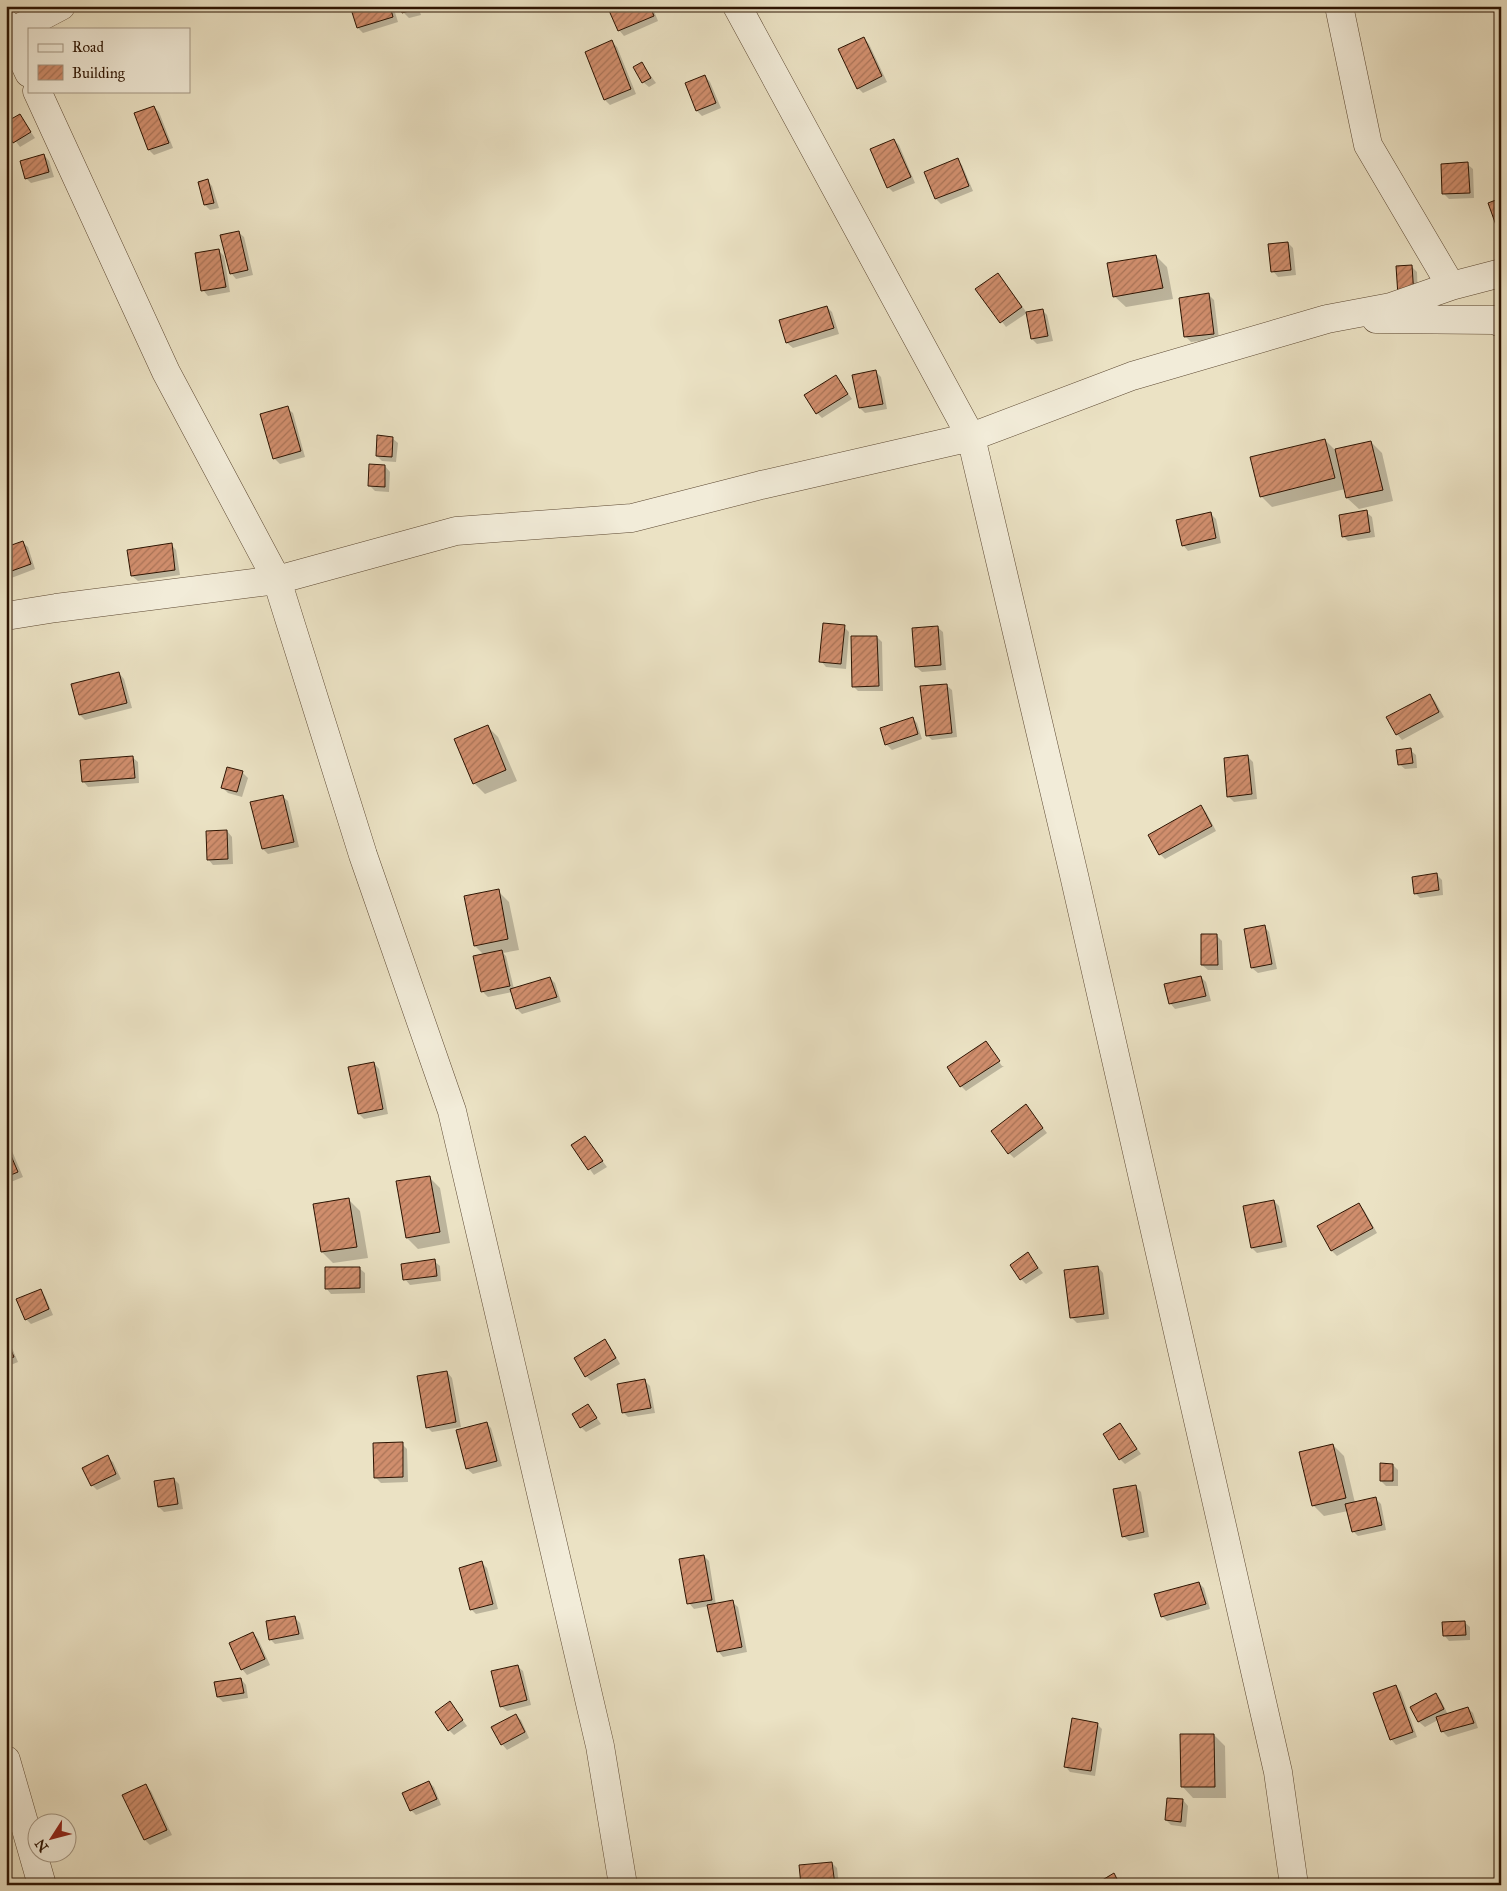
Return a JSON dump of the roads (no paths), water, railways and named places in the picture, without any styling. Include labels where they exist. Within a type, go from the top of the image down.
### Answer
[{"type":"street","points":[[28,71],[8,31],[62,6]]},
{"type":"street","points":[[738,6],[971,437],[1076,885],[1278,1772],[1294,1885]]},
{"type":"street","points":[[1339,6],[1368,144],[1451,286]]},
{"type":"street","points":[[37,92],[166,372],[277,580],[363,855],[452,1112],[600,1746],[623,1885]]},
{"type":"street","points":[[6,616],[277,580],[456,531],[632,518],[761,485],[971,437],[1132,376],[1328,319],[1391,307],[1451,286],[1501,273]]},
{"type":"street","points":[[1328,319],[1494,320],[1501,323]]},
{"type":"street","points":[[6,1760],[42,1885]]}]
